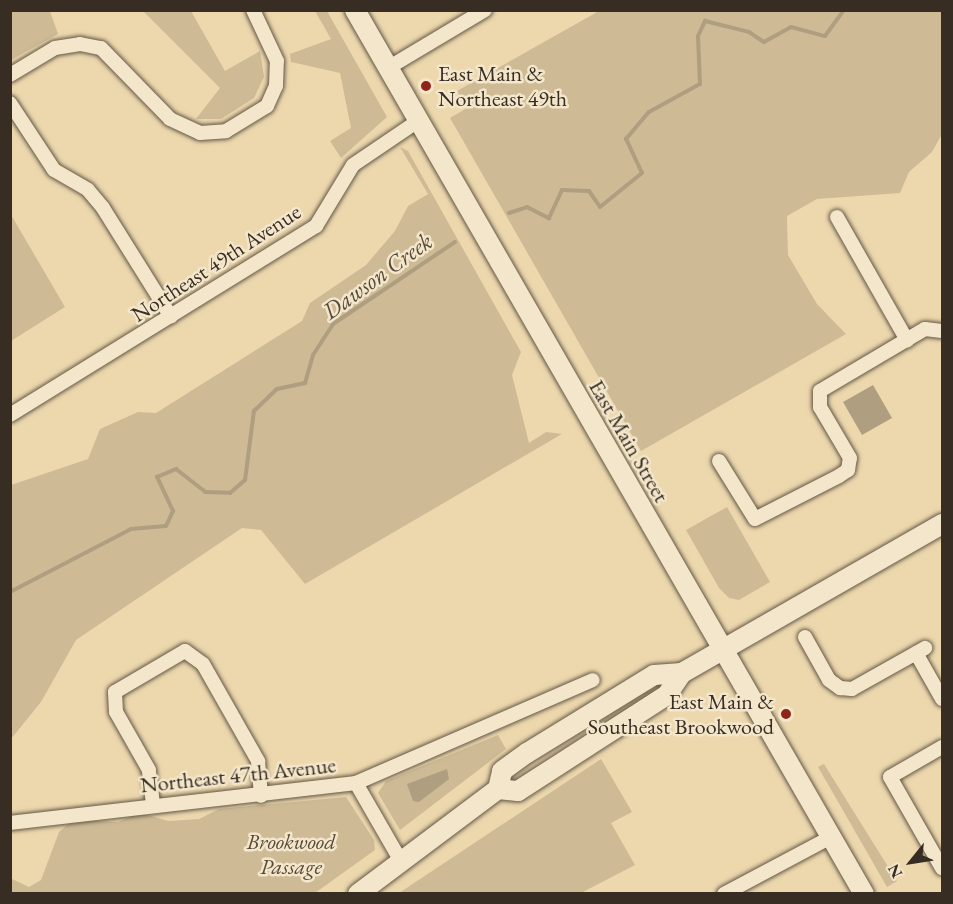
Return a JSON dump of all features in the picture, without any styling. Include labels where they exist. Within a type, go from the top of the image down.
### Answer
[{"type":"main road","name":"East Main Street","points":[[355,10],[864,894]]},
{"type":"main road","points":[[358,894],[498,789],[502,771],[554,736],[654,675],[682,673],[942,524]]},
{"type":"street","points":[[10,75],[55,48],[80,44],[101,48],[159,110],[185,128],[226,131],[267,106],[276,86],[277,61],[254,10]]},
{"type":"street","points":[[388,68],[485,10]]},
{"type":"street","points":[[10,103],[38,152],[103,208],[171,317]]},
{"type":"street","name":"Northeast 49th Avenue","points":[[10,415],[316,226],[353,165],[418,121]]},
{"type":"street","points":[[837,217],[907,340]]},
{"type":"street","points":[[718,461],[756,519],[848,470],[850,458],[817,398],[872,360],[925,329],[942,331]]},
{"type":"street","points":[[805,637],[829,680],[840,688],[852,689],[921,651],[942,699]]},
{"type":"street","points":[[153,804],[149,770],[116,712],[115,692],[122,684],[177,652],[189,652],[202,664],[258,761],[261,796]]},
{"type":"street","name":"Northeast 47th Avenue","points":[[10,823],[153,804],[261,796],[356,783],[593,680]]},
{"type":"street","points":[[942,747],[890,777],[942,868]]},
{"type":"street","points":[[356,783],[402,863]]},
{"type":"street","points":[[724,894],[831,837]]},
{"type":"green space","points":[[11,10],[50,11],[58,34],[11,60]]},
{"type":"green space","points":[[143,11],[191,11],[225,71],[260,51],[264,77],[254,98],[221,119],[196,119],[220,88]]},
{"type":"green space","points":[[315,11],[327,11],[387,117],[341,158],[330,141],[351,128],[340,73],[291,62],[290,54],[331,39]]},
{"type":"green space","points":[[599,11],[942,11],[942,134],[932,152],[909,172],[900,193],[817,199],[787,216],[788,255],[817,304],[846,334],[641,451],[450,118],[467,108],[457,91]]},
{"type":"green space","points":[[400,147],[408,151],[521,352],[512,375],[529,443],[546,432],[562,434],[305,584],[261,530],[242,528],[76,640],[41,702],[11,739],[11,485],[88,459],[100,429],[138,412],[156,413],[302,321],[310,303],[366,265],[395,231],[408,206],[428,194]]},
{"type":"green space","points":[[10,213],[65,307],[11,341],[10,341]]},
{"type":"green space","points":[[727,507],[770,582],[739,600],[729,598],[719,588],[686,530]]},
{"type":"green space","name":"Brookwood Passage","points":[[498,735],[506,749],[400,830],[378,793],[386,781]]},
{"type":"green space","points":[[601,759],[632,812],[611,823],[635,865],[581,893],[399,893]]},
{"type":"green space","points":[[824,764],[897,881],[887,887],[818,767]]},
{"type":"green space","name":"Brookwood Passage","points":[[346,797],[374,840],[375,850],[315,893],[11,893],[10,878],[29,887],[41,880],[59,832],[73,820],[118,822],[139,813],[169,821],[199,819],[219,809]]},
{"type":"shaded area","points":[[873,385],[892,418],[862,435],[843,402]]},
{"type":"shaded area","points":[[447,769],[449,779],[419,802],[413,801],[407,784]]},
{"type":"waterway","name":"Dawson Creek","points":[[509,213],[527,207],[549,218],[562,190],[589,191],[600,207],[642,173],[626,139],[649,112],[700,84],[698,36],[705,21],[749,32],[764,42],[791,27],[825,36],[844,10]]},
{"type":"waterway","name":"Dawson Creek","points":[[10,592],[131,529],[166,526],[173,511],[157,477],[176,469],[205,492],[230,493],[245,480],[254,411],[277,389],[305,383],[313,355],[333,324],[455,242]]},
{"type":"place","name":"East Main & Northeast 49th","points":[[426,86]]},
{"type":"place","name":"East Main & Southeast Brookwood","points":[[786,714]]}]
